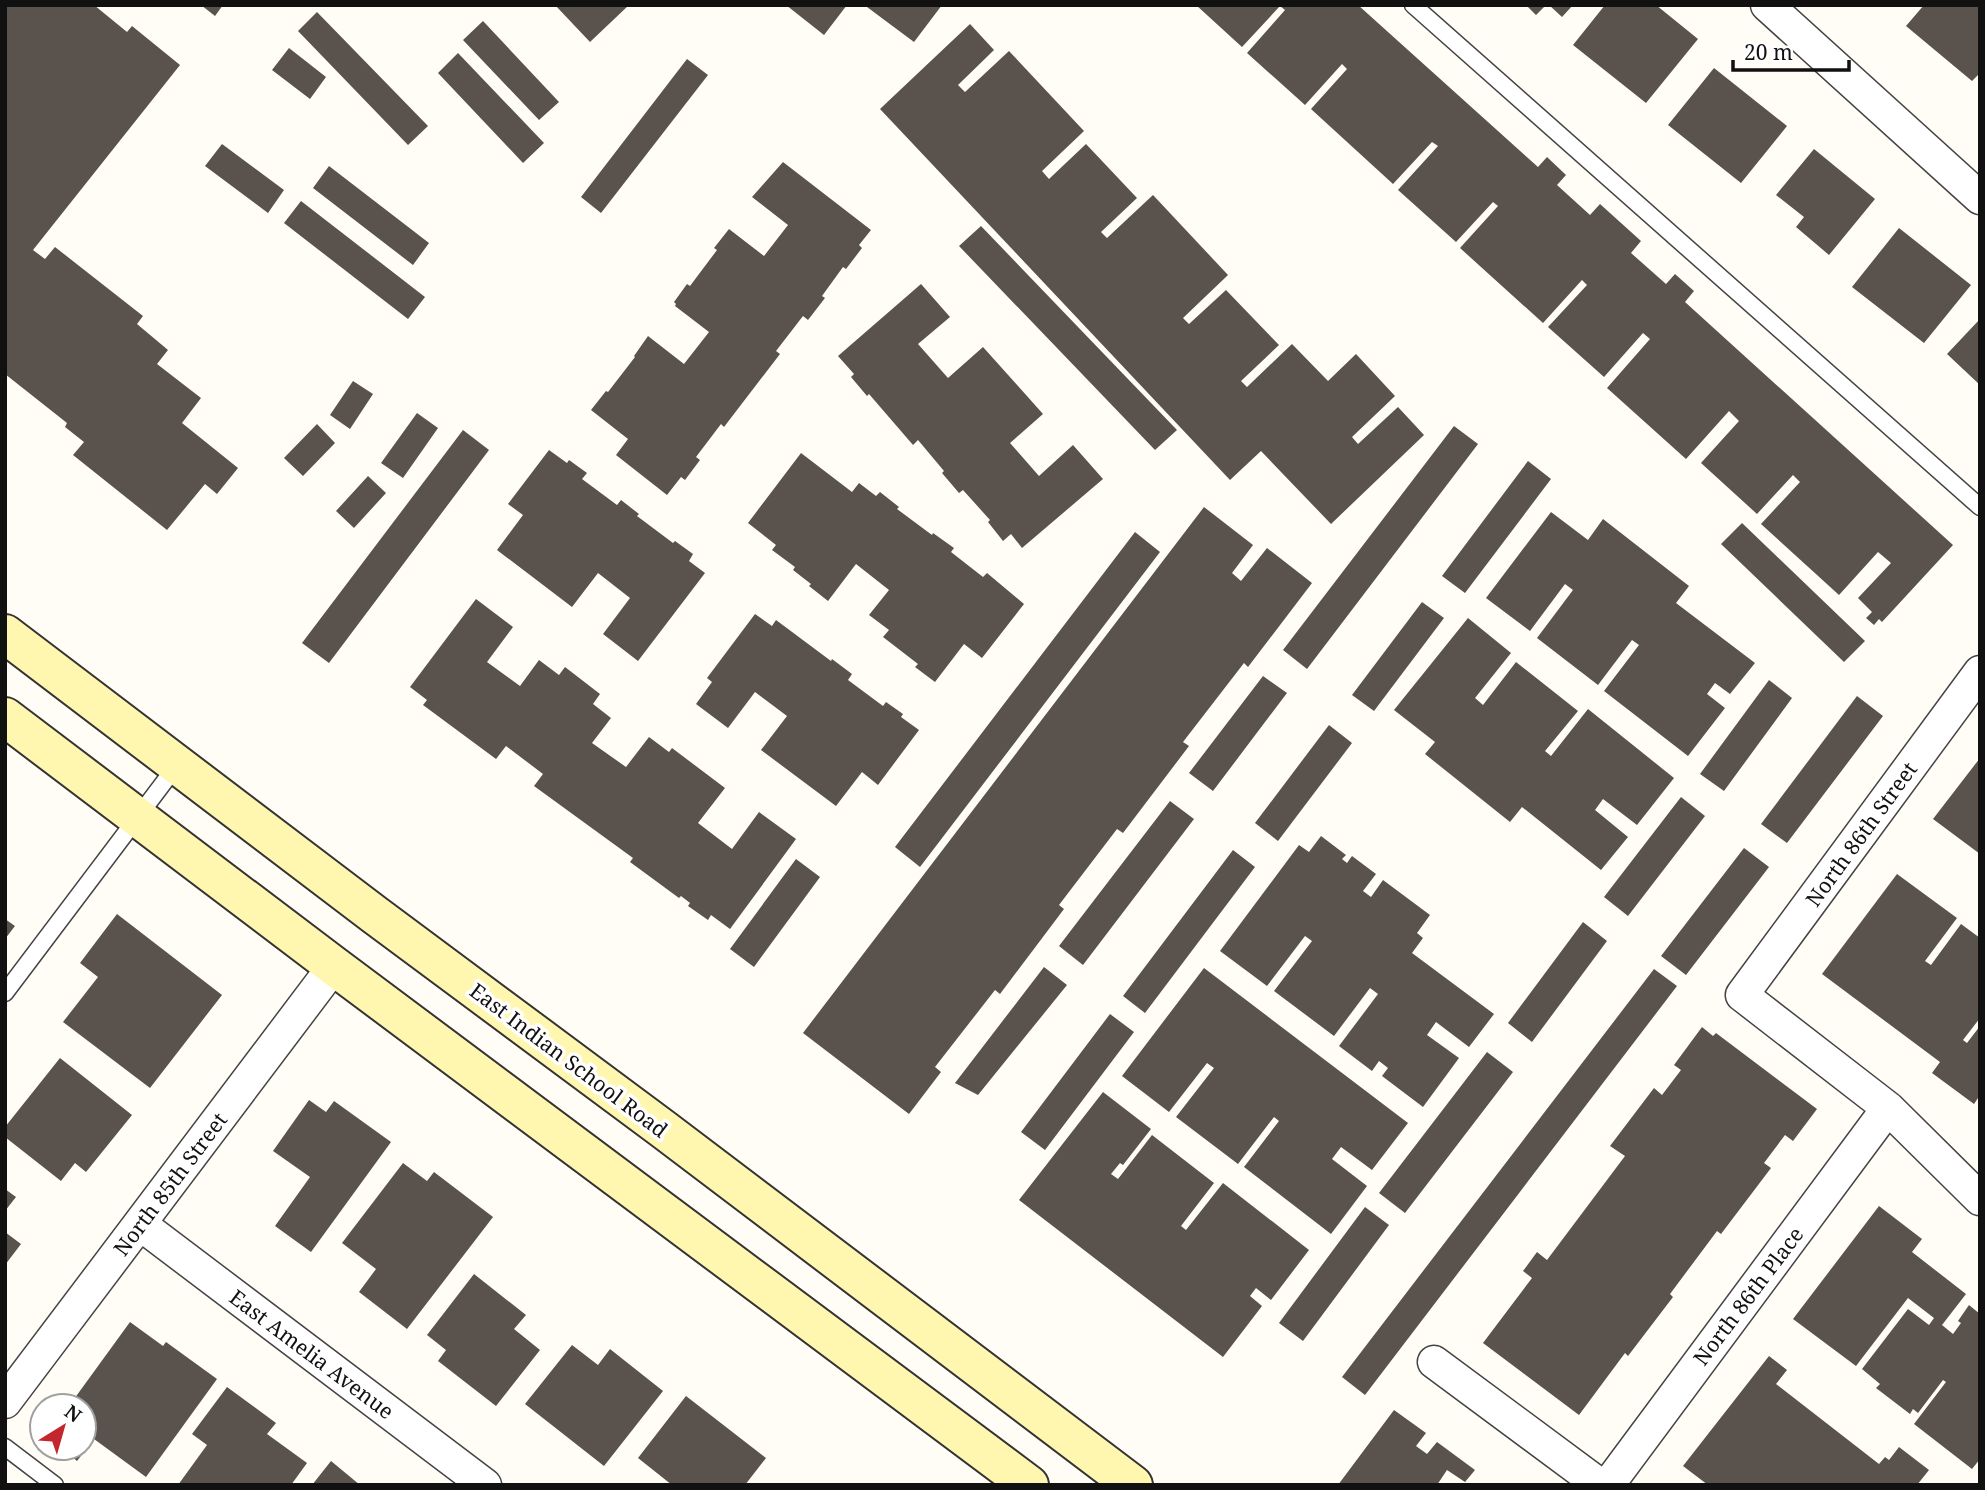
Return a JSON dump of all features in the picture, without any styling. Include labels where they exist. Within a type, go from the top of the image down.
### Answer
[{"type":"main road","name":"East Indian School Road","points":[[5,634],[1133,1485]]},
{"type":"main road","points":[[5,716],[1010,1479]]},
{"type":"street","points":[[1767,5],[1980,198]]},
{"type":"street","name":"North 86th Street","points":[[1888,1108],[1742,995],[1980,672]]},
{"type":"street","name":"North 85th Street","points":[[5,1402],[334,966]]},
{"type":"street","points":[[1888,1108],[1980,1199]]},
{"type":"street","name":"North 86th Place","points":[[1608,1485],[1888,1108]]},
{"type":"street","name":"East Amelia Avenue","points":[[140,1224],[485,1485]]},
{"type":"street","points":[[1434,1362],[1600,1485]]},
{"type":"lane","points":[[1413,5],[1980,507]]},
{"type":"lane","points":[[5,993],[177,765]]},
{"type":"lane","points":[[5,1447],[55,1485]]},
{"type":"building","points":[[5,5],[94,5],[127,32],[132,26],[180,65],[33,250],[45,259],[55,247],[143,316],[137,324],[168,350],[157,364],[201,398],[182,423],[238,468],[217,494],[205,484],[167,530],[73,455],[84,442],[65,427],[67,423],[5,374]]},
{"type":"building","points":[[201,5],[223,5],[215,16]]},
{"type":"building","points":[[555,5],[629,5],[590,42]]},
{"type":"building","points":[[786,5],[847,5],[824,35]]},
{"type":"building","points":[[942,5],[914,42],[867,7]]},
{"type":"building","points":[[1196,5],[1358,5],[1538,167],[1547,157],[1566,175],[1557,185],[1590,215],[1600,204],[1641,241],[1631,253],[1666,284],[1675,274],[1694,291],[1685,302],[1953,545],[1882,622],[1879,619],[1874,625],[1866,618],[1872,612],[1858,598],[1891,563],[1878,552],[1839,595],[1761,524],[1800,482],[1793,475],[1757,514],[1701,463],[1739,421],[1729,411],[1686,459],[1607,388],[1650,339],[1643,333],[1604,377],[1548,327],[1587,285],[1582,280],[1543,323],[1460,248],[1498,206],[1493,202],[1456,242],[1398,190],[1438,146],[1432,142],[1393,184],[1311,109],[1347,69],[1342,64],[1305,105],[1247,53],[1285,10],[1280,6],[1242,47]]},
{"type":"building","points":[[1526,5],[1546,5],[1536,15]]},
{"type":"building","points":[[1549,5],[1573,5],[1562,17]]},
{"type":"building","points":[[1605,5],[1656,5],[1698,39],[1646,103],[1573,45]]},
{"type":"building","points":[[1924,5],[1980,5],[1980,73],[1972,81],[1906,26]]},
{"type":"building","points":[[317,12],[428,126],[408,145],[298,31]]},
{"type":"building","points":[[483,21],[559,102],[539,120],[463,40]]},
{"type":"building","points":[[970,24],[994,50],[958,85],[965,92],[1009,51],[1084,131],[1042,171],[1049,179],[1086,144],[1137,198],[1101,232],[1107,238],[1153,195],[1228,275],[1183,318],[1189,324],[1226,290],[1279,345],[1241,381],[1247,387],[1292,344],[1328,381],[1356,354],[1395,396],[1352,437],[1358,444],[1398,407],[1424,435],[1331,524],[1261,451],[1230,480],[880,109]]},
{"type":"building","points":[[289,48],[326,77],[310,99],[272,70]]},
{"type":"building","points":[[458,53],[544,143],[523,163],[438,73]]},
{"type":"building","points":[[687,59],[708,75],[601,213],[581,197]]},
{"type":"building","points":[[1714,68],[1787,126],[1741,183],[1668,125]]},
{"type":"building","points":[[222,144],[284,190],[268,213],[205,166]]},
{"type":"building","points":[[1814,149],[1875,199],[1829,255],[1796,227],[1804,217],[1776,195]]},
{"type":"building","points":[[783,162],[871,230],[859,245],[862,248],[846,269],[843,267],[822,296],[825,298],[808,320],[803,316],[776,351],[780,354],[724,427],[721,424],[696,457],[700,460],[685,480],[681,477],[667,495],[616,455],[628,439],[591,410],[635,357],[648,336],[684,364],[709,332],[675,306],[674,302],[687,284],[690,286],[729,229],[764,256],[788,225],[752,197]]},
{"type":"building","points":[[329,166],[429,243],[413,265],[313,188]]},
{"type":"building","points":[[301,201],[425,297],[408,319],[284,223]]},
{"type":"building","points":[[981,226],[1177,430],[1155,450],[959,246]]},
{"type":"building","points":[[1899,228],[1971,285],[1924,343],[1852,287]]},
{"type":"building","points":[[921,284],[950,317],[918,344],[948,378],[983,347],[1043,414],[1010,443],[1039,476],[1073,445],[1103,479],[1022,548],[1011,534],[1003,541],[988,522],[990,520],[963,490],[959,493],[918,440],[913,445],[869,394],[867,396],[851,377],[854,374],[838,356]]},
{"type":"building","points":[[1980,319],[1980,385],[1947,354]]},
{"type":"building","points":[[353,381],[373,394],[350,429],[330,415]]},
{"type":"building","points":[[417,413],[438,428],[403,478],[381,463]]},
{"type":"building","points":[[317,424],[335,443],[303,476],[284,458]]},
{"type":"building","points":[[1454,426],[1478,444],[1307,669],[1283,650]]},
{"type":"building","points":[[463,430],[489,450],[329,663],[302,643]]},
{"type":"building","points":[[549,450],[587,473],[582,479],[617,505],[621,500],[639,514],[637,516],[673,543],[675,541],[693,554],[689,561],[705,573],[638,661],[603,634],[630,598],[598,573],[572,607],[497,550],[523,515],[508,504]]},
{"type":"building","points":[[801,453],[852,492],[859,483],[876,496],[880,492],[899,507],[897,509],[954,548],[951,552],[983,577],[987,573],[1024,604],[982,658],[964,644],[935,682],[915,667],[918,664],[883,637],[889,630],[869,615],[889,590],[856,564],[828,601],[793,570],[795,567],[772,550],[776,545],[748,523]]},
{"type":"building","points":[[1528,461],[1551,479],[1465,593],[1442,576]]},
{"type":"building","points":[[368,476],[386,493],[354,528],[336,511]]},
{"type":"building","points":[[1204,507],[1253,545],[1232,573],[1241,581],[1267,548],[1312,583],[1248,667],[1244,663],[1183,742],[1189,746],[1123,833],[1117,829],[1059,905],[1064,909],[1000,994],[995,990],[935,1067],[941,1072],[909,1114],[803,1033]]},
{"type":"building","points":[[1551,512],[1588,540],[1603,519],[1689,586],[1676,603],[1755,663],[1730,694],[1715,683],[1707,694],[1725,708],[1688,756],[1604,691],[1639,645],[1632,640],[1598,685],[1537,638],[1573,590],[1565,584],[1530,631],[1486,598]]},
{"type":"building","points":[[1742,523],[1865,641],[1844,662],[1721,544]]},
{"type":"building","points":[[1135,532],[1160,552],[920,867],[895,847]]},
{"type":"building","points":[[476,599],[513,627],[487,662],[520,686],[539,660],[559,675],[565,667],[600,694],[593,704],[611,718],[592,743],[626,767],[649,737],[669,752],[672,748],[725,788],[698,823],[732,849],[759,812],[796,839],[730,929],[711,915],[708,920],[688,906],[690,903],[681,896],[679,898],[630,862],[633,858],[534,786],[543,774],[506,746],[496,759],[423,705],[427,700],[410,687]]},
{"type":"building","points":[[1422,602],[1444,618],[1374,711],[1352,695]]},
{"type":"building","points":[[755,614],[772,626],[776,620],[831,661],[832,659],[852,674],[848,680],[883,706],[886,702],[919,730],[878,785],[862,772],[836,806],[761,750],[787,716],[755,692],[728,728],[696,704],[712,682],[707,678]]},
{"type":"building","points":[[1468,618],[1511,653],[1475,698],[1483,705],[1516,662],[1578,711],[1545,751],[1551,756],[1588,709],[1674,778],[1637,825],[1603,799],[1595,810],[1628,837],[1601,870],[1522,807],[1510,822],[1425,754],[1435,742],[1394,710]]},
{"type":"building","points":[[1263,676],[1287,693],[1213,791],[1189,773]]},
{"type":"building","points":[[1769,680],[1792,698],[1724,791],[1700,774]]},
{"type":"building","points":[[1857,696],[1883,716],[1787,843],[1761,824]]},
{"type":"building","points":[[1329,725],[1352,743],[1278,841],[1255,823]]},
{"type":"building","points":[[1980,758],[1980,854],[1933,819]]},
{"type":"building","points":[[1681,797],[1705,816],[1628,916],[1604,897]]},
{"type":"building","points":[[1170,801],[1194,819],[1083,965],[1059,946]]},
{"type":"building","points":[[1321,836],[1346,855],[1342,859],[1347,863],[1352,856],[1376,874],[1363,891],[1371,897],[1383,880],[1430,915],[1417,933],[1423,938],[1412,953],[1494,1014],[1469,1047],[1436,1022],[1427,1035],[1459,1058],[1423,1107],[1382,1076],[1388,1068],[1379,1061],[1372,1071],[1339,1046],[1378,994],[1370,988],[1334,1036],[1274,991],[1312,941],[1305,936],[1267,986],[1220,951],[1299,845],[1309,852]]},
{"type":"building","points":[[1744,848],[1769,867],[1686,975],[1661,956]]},
{"type":"building","points":[[1233,850],[1255,867],[1145,1013],[1123,996]]},
{"type":"building","points":[[796,859],[820,877],[754,967],[730,949]]},
{"type":"building","points":[[1897,874],[1957,918],[1925,961],[1931,965],[1961,924],[1980,938],[1980,1018],[1963,1040],[1967,1043],[1980,1026],[1980,1095],[1974,1104],[1932,1073],[1940,1062],[1822,974]]},
{"type":"building","points":[[117,914],[222,995],[150,1088],[63,1022],[98,977],[80,963]]},
{"type":"building","points":[[5,919],[15,926],[5,939]]},
{"type":"building","points":[[1583,922],[1607,941],[1532,1042],[1508,1023]]},
{"type":"building","points":[[1044,967],[1067,985],[978,1095],[955,1083]]},
{"type":"building","points":[[1204,968],[1408,1123],[1372,1170],[1341,1147],[1332,1159],[1367,1186],[1331,1234],[1244,1167],[1279,1121],[1274,1117],[1238,1164],[1176,1117],[1214,1068],[1207,1063],[1169,1112],[1122,1076]]},
{"type":"building","points":[[1654,969],[1677,986],[1365,1395],[1342,1377]]},
{"type":"building","points":[[1110,1014],[1134,1032],[1045,1150],[1021,1132]]},
{"type":"building","points":[[1702,1027],[1713,1036],[1716,1033],[1817,1109],[1793,1141],[1785,1135],[1764,1163],[1771,1168],[1721,1234],[1717,1231],[1670,1294],[1673,1297],[1628,1356],[1625,1353],[1579,1415],[1483,1343],[1532,1278],[1523,1271],[1537,1252],[1547,1260],[1625,1156],[1610,1146],[1654,1088],[1662,1095],[1681,1070],[1674,1065]]},
{"type":"building","points":[[1487,1052],[1513,1072],[1405,1213],[1379,1193]]},
{"type":"building","points":[[60,1058],[132,1115],[86,1172],[75,1163],[61,1181],[5,1137],[5,1127]]},
{"type":"building","points":[[1103,1092],[1151,1129],[1123,1165],[1120,1163],[1111,1174],[1118,1179],[1152,1135],[1214,1183],[1181,1226],[1186,1230],[1223,1183],[1309,1250],[1271,1300],[1256,1288],[1250,1296],[1262,1306],[1223,1357],[1019,1200]]},
{"type":"building","points":[[309,1100],[326,1112],[334,1101],[391,1142],[311,1252],[275,1226],[310,1177],[273,1151]]},
{"type":"building","points":[[403,1163],[427,1181],[434,1172],[493,1217],[407,1329],[359,1292],[376,1269],[342,1243]]},
{"type":"building","points":[[5,1189],[16,1197],[5,1211]]},
{"type":"building","points":[[1879,1206],[1922,1239],[1912,1252],[1966,1294],[1942,1325],[1953,1334],[1969,1305],[1980,1314],[1980,1459],[1972,1469],[1914,1424],[1946,1382],[1943,1380],[1918,1413],[1913,1409],[1910,1414],[1876,1388],[1880,1384],[1862,1369],[1908,1309],[1929,1325],[1934,1318],[1908,1298],[1856,1366],[1793,1319]]},
{"type":"building","points":[[1365,1207],[1389,1225],[1303,1341],[1279,1323]]},
{"type":"building","points":[[5,1232],[21,1244],[5,1265]]},
{"type":"building","points":[[474,1274],[526,1315],[514,1329],[540,1350],[496,1406],[438,1361],[446,1350],[427,1335]]},
{"type":"building","points":[[130,1322],[163,1346],[166,1342],[217,1379],[146,1477],[98,1442],[98,1392],[79,1392]]},
{"type":"building","points":[[572,1345],[598,1365],[610,1349],[663,1391],[604,1466],[525,1404]]},
{"type":"building","points":[[1769,1356],[1787,1370],[1776,1384],[1879,1464],[1885,1457],[1889,1460],[1899,1447],[1929,1470],[1917,1485],[1708,1485],[1683,1466]]},
{"type":"building","points":[[227,1387],[276,1423],[267,1434],[307,1463],[291,1485],[178,1485],[207,1445],[192,1434]]},
{"type":"building","points":[[686,1396],[766,1458],[745,1485],[672,1485],[638,1458]]},
{"type":"building","points":[[1394,1410],[1426,1433],[1416,1446],[1427,1454],[1437,1442],[1475,1470],[1465,1482],[1447,1470],[1437,1485],[1338,1485]]},
{"type":"building","points":[[331,1461],[360,1485],[312,1485]]}]
